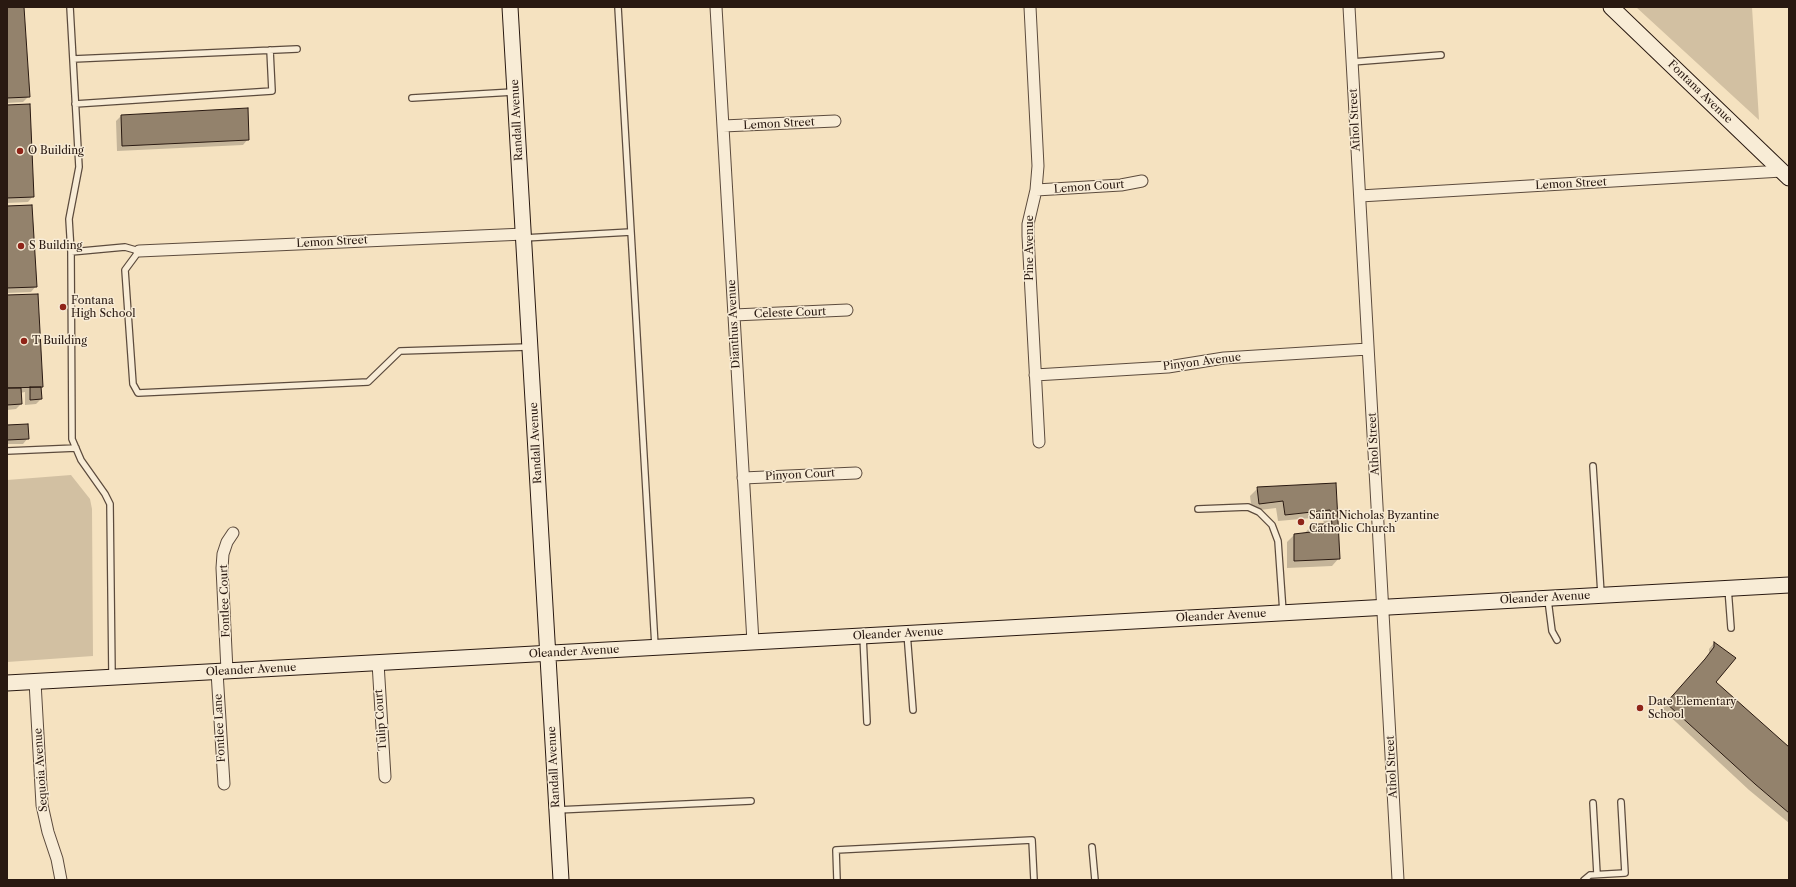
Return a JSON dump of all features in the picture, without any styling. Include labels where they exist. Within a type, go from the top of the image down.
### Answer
[{"type":"street","name":"Randall Avenue","points":[[510,7],[561,880]]},
{"type":"street","name":"Dianthus Avenue","points":[[716,7],[753,642]]},
{"type":"street","name":"Pine Avenue","points":[[1030,7],[1038,166],[1036,190],[1028,224],[1035,374],[1040,442]]},
{"type":"street","name":"Athol Street","points":[[1349,7],[1398,880]]},
{"type":"street","name":"Fontana Avenue","points":[[1611,7],[1785,174]]},
{"type":"street","name":"Lemon Street","points":[[724,126],[835,121]]},
{"type":"street","name":"Lemon Street","points":[[1360,196],[1785,174]]},
{"type":"street","name":"Lemon Court","points":[[1036,190],[1121,185],[1142,181]]},
{"type":"street","name":"Lemon Street","points":[[139,251],[524,236]]},
{"type":"street","name":"Celeste Court","points":[[734,315],[847,310]]},
{"type":"street","name":"Pinyon Avenue","points":[[1035,374],[1168,367],[1224,358],[1368,349]]},
{"type":"street","name":"Pinyon Court","points":[[744,478],[856,473]]},
{"type":"street","name":"Fontlee Court","points":[[222,672],[223,554],[227,542],[233,533]]},
{"type":"street","name":"Oleander Avenue","points":[[7,683],[1548,597],[1789,585]]},
{"type":"street","name":"Tulip Court","points":[[378,663],[385,777]]},
{"type":"street","name":"Fontlee Lane","points":[[222,672],[224,784]]},
{"type":"street","name":"Sequoia Avenue","points":[[35,682],[42,805],[48,832],[57,859],[61,880]]},
{"type":"lane","points":[[70,7],[79,167],[69,219],[71,252],[72,439],[81,460],[105,494],[110,504],[112,678]]},
{"type":"lane","points":[[618,7],[655,647]]},
{"type":"lane","points":[[73,59],[297,49]]},
{"type":"lane","points":[[75,104],[272,91],[270,50]]},
{"type":"lane","points":[[1352,62],[1441,55]]},
{"type":"lane","points":[[412,98],[516,92]]},
{"type":"lane","points":[[524,236],[631,232]]},
{"type":"lane","points":[[71,252],[125,247],[139,251],[125,270],[133,384],[138,393],[368,382],[400,351],[530,347]]},
{"type":"lane","points":[[7,451],[76,448]]},
{"type":"lane","points":[[1593,466],[1601,595]]},
{"type":"lane","points":[[1198,509],[1248,507],[1259,512],[1272,525],[1278,541],[1283,612]]},
{"type":"lane","points":[[1728,588],[1730,628]]},
{"type":"lane","points":[[1548,597],[1552,631],[1557,640]]},
{"type":"lane","points":[[907,633],[913,710]]},
{"type":"lane","points":[[863,636],[867,722]]},
{"type":"lane","points":[[557,810],[751,801]]},
{"type":"lane","points":[[1584,880],[1590,874],[1625,873],[1621,802]]},
{"type":"lane","points":[[1593,803],[1598,874]]},
{"type":"lane","points":[[838,880],[836,850],[1032,840],[1034,880]]},
{"type":"lane","points":[[1092,847],[1095,880]]},
{"type":"shaded area","points":[[1636,7],[1752,7],[1759,120]]},
{"type":"shaded area","points":[[71,475],[90,499],[92,509],[93,656],[7,662],[7,480]]},
{"type":"building","points":[[7,7],[24,7],[30,97],[7,98]]},
{"type":"building","name":"O Building","points":[[30,104],[34,197],[7,198],[7,105]]},
{"type":"building","points":[[248,108],[249,140],[122,146],[121,115]]},
{"type":"building","name":"S Building","points":[[32,205],[37,287],[7,288],[7,206]]},
{"type":"building","name":"T Building","points":[[38,294],[43,387],[7,388],[7,295]]},
{"type":"building","points":[[30,387],[41,387],[42,399],[30,400]]},
{"type":"building","points":[[7,388],[21,388],[22,404],[7,405]]},
{"type":"building","points":[[28,424],[29,439],[7,440],[7,425]]},
{"type":"building","points":[[1336,483],[1340,559],[1294,561],[1294,534],[1311,532],[1311,524],[1332,524],[1330,510],[1285,515],[1283,501],[1259,504],[1257,487]]},
{"type":"building","points":[[1714,642],[1736,658],[1716,682],[1789,747],[1789,813],[1666,703],[1705,659],[1714,647]]},
{"type":"place","name":"O Building","points":[[20,151]]},
{"type":"place","name":"S Building","points":[[21,246]]},
{"type":"place","name":"Fontana High School","points":[[63,307]]},
{"type":"place","name":"T Building","points":[[24,341]]},
{"type":"place","name":"Saint Nicholas Byzantine Catholic Church","points":[[1301,522]]},
{"type":"place","name":"Date Elementary School","points":[[1640,708]]}]
